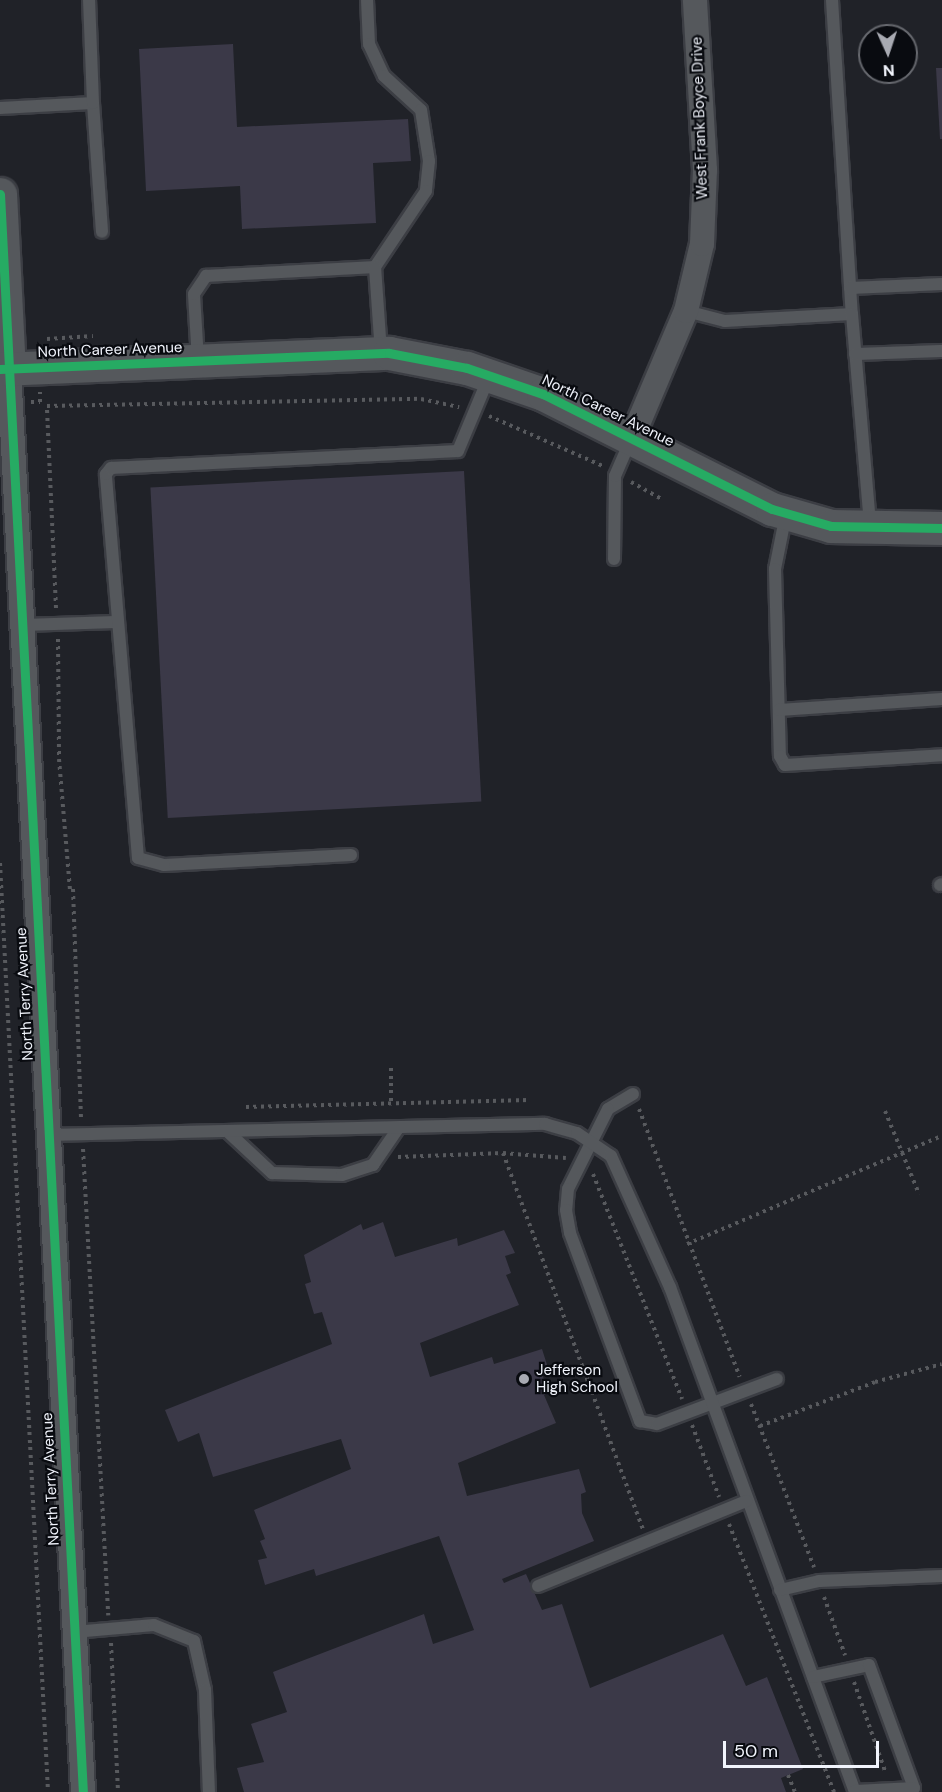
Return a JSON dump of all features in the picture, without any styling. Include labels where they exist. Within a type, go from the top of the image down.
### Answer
[{"type":"street","name":"West Frank Boyce Drive","points":[[632,438],[686,311],[702,244],[705,170],[695,0]]},
{"type":"street","name":"North Terry Avenue","points":[[0,194],[5,369],[22,625],[82,1792]]},
{"type":"street","name":"North Career Avenue","points":[[5,369],[381,354],[490,376],[543,394],[787,513],[831,526],[870,529],[942,528]]},
{"type":"lane","points":[[88,0],[102,232]]},
{"type":"lane","points":[[368,0],[369,44],[384,76],[421,110],[429,161],[426,191],[375,267],[381,354]]},
{"type":"lane","points":[[832,0],[850,288],[870,529]]},
{"type":"lane","points":[[0,108],[93,103]]},
{"type":"lane","points":[[198,361],[194,294],[206,276],[375,267]]},
{"type":"lane","points":[[850,288],[942,284]]},
{"type":"lane","points":[[686,311],[725,321],[852,314]]},
{"type":"lane","points":[[855,354],[942,351]]},
{"type":"lane","points":[[351,855],[164,864],[138,858],[106,474],[111,468],[458,451],[478,412],[490,376]]},
{"type":"lane","points":[[614,559],[616,474],[632,438]]},
{"type":"lane","points":[[787,513],[775,569],[779,710],[785,765],[942,755]]},
{"type":"lane","points":[[22,625],[117,622]]},
{"type":"lane","points":[[779,710],[942,699]]},
{"type":"lane","points":[[633,1094],[608,1109],[568,1189],[570,1233],[640,1421],[657,1424],[777,1379]]},
{"type":"lane","points":[[47,1135],[545,1124],[592,1141],[621,1168],[713,1404],[746,1501],[855,1792],[914,1788],[869,1665],[813,1677]]},
{"type":"lane","points":[[227,1131],[272,1173],[342,1175],[373,1165],[399,1127]]},
{"type":"lane","points":[[538,1586],[746,1501]]},
{"type":"lane","points":[[780,1590],[819,1581],[942,1576]]},
{"type":"lane","points":[[74,1632],[154,1625],[194,1641],[205,1690],[209,1792]]},
{"type":"path","points":[[118,1792],[81,1134],[71,890],[59,759],[57,624],[46,406],[421,399],[478,412],[616,474],[662,499]]},
{"type":"path","points":[[0,863],[48,1792]]},
{"type":"path","points":[[391,1068],[391,1103]]},
{"type":"path","points":[[633,1094],[687,1244],[819,1581]]},
{"type":"path","points":[[246,1107],[529,1100]]},
{"type":"path","points":[[885,1111],[919,1194]]},
{"type":"path","points":[[687,1244],[836,1177],[903,1155],[942,1136]]},
{"type":"path","points":[[83,1150],[94,1150]]},
{"type":"path","points":[[503,1153],[648,1541]]},
{"type":"path","points":[[394,1160],[402,1155],[550,1153],[580,1165],[592,1173],[688,1413],[834,1792]]},
{"type":"path","points":[[760,1426],[890,1377],[942,1364]]},
{"type":"path","points":[[788,1775],[795,1792]]},
{"type":"building","points":[[233,44],[237,127],[408,119],[411,161],[373,163],[376,223],[242,229],[240,186],[146,191],[139,49]]},
{"type":"building","points":[[936,68],[942,68],[942,139],[940,139]]},
{"type":"building","points":[[464,471],[481,802],[168,818],[150,487]]},
{"type":"building","points":[[383,1222],[395,1257],[457,1238],[458,1246],[504,1230],[515,1253],[505,1256],[511,1273],[506,1275],[519,1305],[420,1343],[430,1377],[492,1357],[494,1364],[542,1349],[549,1371],[542,1373],[548,1394],[544,1395],[556,1423],[458,1463],[467,1496],[579,1469],[586,1492],[581,1494],[582,1513],[594,1541],[502,1579],[504,1583],[526,1574],[542,1610],[562,1604],[590,1688],[723,1634],[746,1686],[767,1677],[803,1769],[781,1778],[786,1792],[244,1792],[237,1768],[264,1762],[251,1724],[287,1712],[273,1672],[424,1614],[433,1644],[474,1630],[439,1536],[316,1576],[314,1569],[265,1585],[258,1560],[267,1558],[260,1541],[265,1539],[254,1510],[351,1469],[341,1439],[213,1477],[199,1433],[178,1442],[165,1410],[332,1344],[322,1312],[314,1314],[305,1284],[311,1282],[304,1255],[361,1224],[363,1230]]},
{"type":"cycle path","points":[[0,194],[83,1792]]},
{"type":"cycle path","points":[[0,369],[389,353],[467,368],[543,394],[772,509],[831,526],[942,528]]},
{"type":"place","name":"Jefferson High School","points":[[524,1379]]}]
